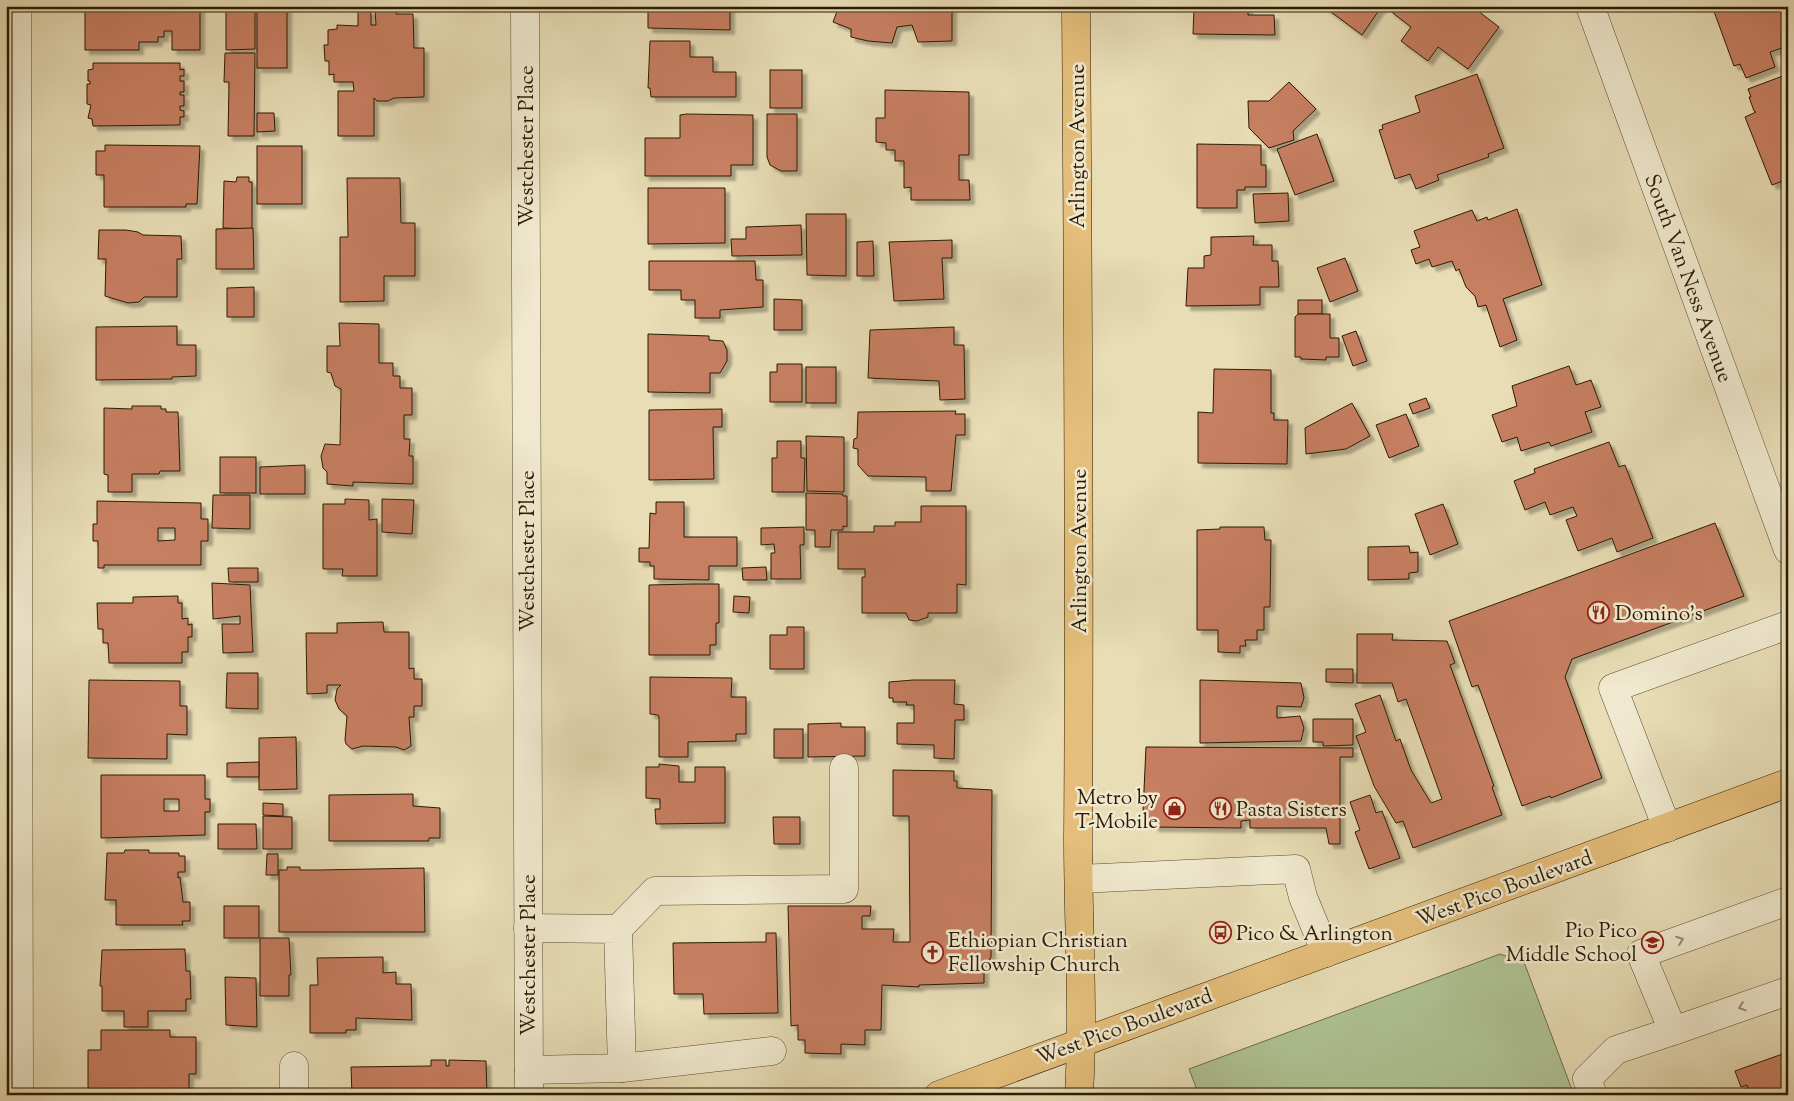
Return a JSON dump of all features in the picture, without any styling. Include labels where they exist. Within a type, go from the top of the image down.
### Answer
[{"type":"main road","name":"Arlington Avenue","points":[[1076,6],[1079,878],[1082,1042],[1079,1095]]},
{"type":"main road","name":"West Pico Boulevard","points":[[939,1095],[1788,784]]},
{"type":"street","points":[[17,6],[19,1095]]},
{"type":"street","name":"Westchester Place","points":[[525,6],[529,1082]]},
{"type":"street","name":"South Van Ness Avenue","points":[[1590,6],[1788,550]]},
{"type":"street","points":[[1667,828],[1613,688],[1788,626]]},
{"type":"street","points":[[622,1068],[618,929],[655,891],[844,889],[844,768]]},
{"type":"street","points":[[1079,878],[1296,869],[1303,897],[1326,953]]},
{"type":"street","points":[[1672,1031],[1641,954],[1788,901]]},
{"type":"street","points":[[528,928],[618,929]]},
{"type":"street","points":[[1593,1095],[1587,1079],[1616,1050],[1788,991]]},
{"type":"street","points":[[529,1082],[622,1068],[772,1051]]},
{"type":"street","points":[[294,1066],[294,1095]]},
{"type":"green space","points":[[1500,954],[1524,962],[1574,1095],[1199,1095],[1189,1069]]},
{"type":"building","points":[[85,6],[200,6],[200,50],[172,50],[172,31],[164,31],[164,37],[158,37],[158,42],[139,42],[139,50],[85,50]]},
{"type":"building","points":[[226,6],[255,6],[255,49],[226,50]]},
{"type":"building","points":[[257,6],[287,6],[287,68],[257,68]]},
{"type":"building","points":[[648,6],[730,6],[730,30],[648,28]]},
{"type":"building","points":[[839,6],[952,6],[952,41],[918,42],[912,25],[897,27],[892,43],[851,37],[851,29],[833,22]]},
{"type":"building","points":[[1189,6],[1248,6],[1248,15],[1274,15],[1275,35],[1193,34],[1194,8]]},
{"type":"building","points":[[1323,6],[1382,6],[1362,35]]},
{"type":"building","points":[[1392,6],[1475,6],[1474,8],[1499,27],[1468,69],[1438,47],[1428,61],[1401,41],[1411,27],[1389,10]]},
{"type":"building","points":[[1712,6],[1788,6],[1788,46],[1770,52],[1775,67],[1746,78],[1740,64],[1734,66]]},
{"type":"building","points":[[371,10],[371,25],[376,25],[375,10],[396,10],[396,14],[413,14],[414,48],[424,48],[424,97],[394,98],[388,101],[377,101],[374,98],[374,136],[338,136],[338,91],[354,91],[353,82],[334,82],[334,74],[329,75],[329,61],[325,61],[324,45],[328,45],[328,30],[337,29],[337,25],[358,26],[358,11]]},
{"type":"building","points":[[650,41],[690,41],[690,57],[713,57],[713,72],[736,72],[736,97],[651,97],[650,88],[648,88]]},
{"type":"building","points":[[225,53],[255,53],[254,136],[228,136],[229,82],[224,82]]},
{"type":"building","points":[[93,63],[180,63],[180,70],[184,69],[184,76],[180,76],[180,81],[184,81],[184,92],[180,92],[180,95],[184,95],[184,106],[180,106],[180,110],[184,111],[184,117],[180,117],[180,125],[93,126],[92,119],[88,118],[91,105],[87,104],[87,84],[90,84],[90,81],[88,81],[88,70],[93,69]]},
{"type":"building","points":[[770,70],[802,70],[802,108],[770,108]]},
{"type":"building","points":[[1477,74],[1504,148],[1488,154],[1489,157],[1437,175],[1439,180],[1416,189],[1410,174],[1395,179],[1379,130],[1383,129],[1382,125],[1420,112],[1415,96]]},
{"type":"building","points":[[1788,74],[1788,179],[1772,185],[1745,117],[1756,112],[1749,97],[1751,97],[1748,89]]},
{"type":"building","points":[[1289,82],[1316,109],[1293,131],[1294,140],[1269,148],[1249,128],[1248,101],[1269,101]]},
{"type":"building","points":[[885,90],[969,92],[969,155],[959,155],[959,180],[969,180],[970,200],[911,200],[911,187],[904,188],[904,161],[895,161],[895,150],[886,150],[886,143],[876,142],[876,118],[885,118]]},
{"type":"building","points":[[257,113],[274,113],[275,131],[257,132]]},
{"type":"building","points":[[767,114],[797,114],[797,171],[781,171],[770,165],[767,157]]},
{"type":"building","points":[[680,115],[753,115],[753,165],[731,165],[731,176],[645,176],[645,138],[680,138]]},
{"type":"building","points":[[1317,134],[1334,181],[1295,195],[1277,149]]},
{"type":"building","points":[[1197,144],[1261,145],[1261,165],[1266,165],[1266,187],[1245,187],[1245,190],[1237,190],[1237,208],[1197,208]]},
{"type":"building","points":[[105,145],[200,146],[197,204],[186,204],[186,207],[104,207],[104,175],[96,175],[96,151],[105,151]]},
{"type":"building","points":[[257,146],[302,146],[302,204],[257,204]]},
{"type":"building","points":[[237,177],[249,177],[249,182],[252,182],[252,229],[223,228],[224,181],[236,182]]},
{"type":"building","points":[[347,178],[400,178],[401,223],[415,223],[415,276],[384,276],[384,301],[340,302],[340,237],[348,237]]},
{"type":"building","points":[[648,188],[725,188],[725,243],[648,244]]},
{"type":"building","points":[[1288,193],[1289,221],[1255,223],[1253,194]]},
{"type":"building","points":[[1517,209],[1542,285],[1503,299],[1517,340],[1500,347],[1486,305],[1478,307],[1475,296],[1466,287],[1459,269],[1456,271],[1452,261],[1432,267],[1429,259],[1416,264],[1411,250],[1420,247],[1414,231],[1472,210],[1477,221],[1487,217],[1488,220]]},
{"type":"building","points":[[806,214],[846,214],[846,276],[807,275]]},
{"type":"building","points":[[801,225],[802,255],[732,256],[731,239],[746,239],[746,227]]},
{"type":"building","points":[[253,228],[254,269],[216,269],[216,229]]},
{"type":"building","points":[[99,230],[126,230],[143,235],[181,236],[182,259],[177,259],[177,297],[144,297],[139,302],[128,303],[105,296],[106,259],[98,259]]},
{"type":"building","points":[[1254,236],[1253,245],[1272,245],[1272,261],[1278,261],[1279,287],[1260,287],[1260,305],[1186,306],[1188,268],[1204,268],[1204,256],[1211,255],[1211,237]]},
{"type":"building","points":[[952,240],[952,258],[942,258],[944,299],[894,301],[889,242]]},
{"type":"building","points":[[873,241],[874,276],[857,276],[857,242]]},
{"type":"building","points":[[1345,258],[1358,291],[1330,302],[1317,268]]},
{"type":"building","points":[[649,261],[755,261],[756,280],[763,280],[763,307],[720,310],[720,318],[695,318],[695,300],[681,300],[681,290],[649,290]]},
{"type":"building","points":[[254,287],[254,317],[227,317],[227,288]]},
{"type":"building","points":[[774,299],[802,300],[802,330],[774,330]]},
{"type":"building","points":[[1298,300],[1322,300],[1322,314],[1298,314]]},
{"type":"building","points":[[1298,314],[1330,314],[1330,338],[1339,338],[1339,357],[1326,357],[1326,360],[1295,357],[1295,317]]},
{"type":"building","points":[[339,323],[379,324],[379,363],[393,363],[393,376],[400,376],[400,388],[412,388],[412,415],[404,415],[404,439],[410,439],[409,456],[413,456],[413,484],[353,482],[353,486],[327,484],[327,472],[323,468],[321,456],[325,444],[340,445],[341,389],[335,386],[331,373],[327,372],[327,346],[340,346]]},
{"type":"building","points":[[177,326],[177,345],[196,345],[196,376],[172,377],[172,379],[96,380],[96,327]]},
{"type":"building","points":[[954,327],[954,345],[964,345],[965,399],[940,400],[939,381],[868,378],[870,330]]},
{"type":"building","points":[[1356,331],[1367,361],[1353,366],[1342,336]]},
{"type":"building","points":[[648,334],[709,336],[709,340],[723,341],[727,350],[727,361],[720,373],[710,373],[710,393],[648,392]]},
{"type":"building","points":[[777,364],[802,364],[802,402],[770,402],[770,372],[777,372]]},
{"type":"building","points":[[1569,366],[1576,385],[1591,380],[1601,407],[1585,412],[1592,432],[1551,446],[1549,442],[1521,451],[1517,437],[1502,442],[1492,415],[1517,406],[1512,386]]},
{"type":"building","points":[[806,367],[836,367],[836,403],[806,403]]},
{"type":"building","points":[[1214,369],[1271,370],[1271,413],[1274,413],[1274,420],[1288,420],[1287,464],[1198,463],[1198,412],[1213,413]]},
{"type":"building","points":[[1426,398],[1430,408],[1413,414],[1409,404]]},
{"type":"building","points":[[1352,403],[1370,436],[1346,449],[1306,454],[1305,428]]},
{"type":"building","points":[[132,406],[161,406],[161,409],[166,409],[166,412],[178,412],[180,471],[160,471],[159,474],[132,474],[132,492],[108,492],[108,475],[104,474],[104,408],[132,409]]},
{"type":"building","points":[[722,409],[722,427],[713,427],[714,479],[649,480],[649,410]]},
{"type":"building","points":[[956,411],[955,414],[965,414],[965,435],[956,435],[951,491],[926,491],[926,477],[868,476],[858,465],[858,449],[853,448],[854,439],[857,438],[858,412]]},
{"type":"building","points":[[1406,414],[1419,446],[1389,458],[1376,425]]},
{"type":"building","points":[[806,436],[844,437],[844,492],[807,491]]},
{"type":"building","points":[[777,441],[801,441],[801,458],[805,458],[804,492],[772,492],[772,458],[777,458]]},
{"type":"building","points":[[1609,442],[1619,467],[1625,465],[1653,538],[1617,552],[1612,538],[1578,551],[1566,520],[1577,516],[1573,507],[1550,515],[1545,502],[1525,510],[1514,481],[1535,473],[1534,469]]},
{"type":"building","points":[[220,457],[256,457],[256,493],[220,493]]},
{"type":"building","points":[[305,465],[305,494],[260,494],[260,467]]},
{"type":"building","points":[[806,493],[843,494],[843,496],[847,496],[847,527],[843,526],[843,530],[831,530],[830,547],[815,547],[815,530],[806,530]]},
{"type":"building","points":[[213,495],[250,495],[250,529],[212,528]]},
{"type":"building","points":[[345,499],[369,500],[369,520],[377,519],[377,576],[342,576],[343,569],[323,569],[323,504],[345,504]]},
{"type":"building","points":[[382,499],[414,500],[412,534],[382,532]]},
{"type":"building","points":[[97,501],[201,503],[201,519],[208,519],[208,541],[201,541],[201,565],[104,565],[104,568],[98,568],[98,541],[93,541],[93,524],[97,524]],"holes":[[[158,528],[175,528],[175,540],[158,541]]]},
{"type":"building","points":[[656,502],[684,502],[684,537],[737,537],[737,566],[709,566],[709,580],[654,579],[654,566],[650,566],[650,562],[639,562],[639,548],[649,548],[650,513],[656,514]]},
{"type":"building","points":[[1443,504],[1458,544],[1430,555],[1415,514]]},
{"type":"building","points":[[921,506],[966,506],[966,585],[957,584],[957,613],[928,613],[928,617],[917,621],[909,620],[906,613],[862,613],[862,577],[865,577],[865,569],[838,569],[838,532],[874,532],[874,526],[895,526],[895,522],[921,522]]},
{"type":"building","points":[[1715,523],[1744,596],[1572,659],[1565,677],[1602,778],[1551,798],[1550,796],[1522,806],[1478,685],[1472,687],[1449,621]]},
{"type":"building","points":[[804,527],[804,545],[800,545],[801,579],[771,579],[771,553],[775,553],[774,544],[761,545],[761,528]]},
{"type":"building","points":[[1220,527],[1264,527],[1265,540],[1271,540],[1270,607],[1264,607],[1264,630],[1257,630],[1257,640],[1245,640],[1246,646],[1240,646],[1240,653],[1218,652],[1218,630],[1197,630],[1197,530],[1220,529]]},
{"type":"building","points":[[1409,546],[1410,553],[1418,552],[1418,572],[1409,573],[1409,579],[1368,580],[1368,547]]},
{"type":"building","points":[[766,567],[767,580],[743,580],[742,568]]},
{"type":"building","points":[[228,568],[258,568],[258,582],[229,582]]},
{"type":"building","points":[[212,583],[250,585],[253,652],[223,653],[222,624],[240,624],[240,616],[213,619]]},
{"type":"building","points":[[719,584],[719,623],[716,623],[716,645],[710,645],[710,655],[649,655],[649,585]]},
{"type":"building","points":[[178,596],[178,603],[182,603],[182,619],[188,618],[188,625],[192,624],[192,637],[188,637],[188,652],[182,652],[182,663],[109,663],[108,643],[103,643],[103,629],[98,629],[97,603],[133,603],[133,597]]},
{"type":"building","points":[[734,596],[750,597],[749,613],[733,612]]},
{"type":"building","points":[[383,622],[384,632],[409,632],[409,669],[414,668],[414,679],[422,679],[422,706],[414,706],[414,717],[409,717],[411,746],[404,750],[396,747],[363,746],[352,749],[346,744],[345,740],[347,716],[339,709],[335,700],[337,689],[341,685],[327,685],[327,693],[307,694],[306,633],[337,633],[337,623]]},
{"type":"building","points":[[787,627],[804,627],[804,669],[770,669],[770,635],[787,635]]},
{"type":"building","points":[[1357,634],[1393,634],[1392,640],[1447,641],[1455,663],[1450,665],[1494,786],[1492,787],[1502,815],[1413,848],[1403,821],[1396,823],[1374,786],[1356,736],[1366,732],[1355,704],[1380,695],[1396,741],[1400,739],[1411,770],[1431,803],[1442,799],[1406,699],[1398,702],[1392,683],[1357,683]]},
{"type":"building","points":[[1326,669],[1353,669],[1353,683],[1326,682]]},
{"type":"building","points":[[227,673],[258,673],[258,709],[226,708]]},
{"type":"building","points":[[650,677],[732,678],[731,697],[746,697],[746,734],[736,734],[736,741],[688,742],[688,757],[659,757],[659,717],[658,715],[650,714]]},
{"type":"building","points":[[89,680],[180,681],[180,706],[187,706],[187,735],[167,734],[167,759],[88,758]]},
{"type":"building","points":[[955,680],[954,704],[964,705],[964,720],[955,720],[954,759],[934,758],[934,745],[897,744],[897,723],[914,723],[914,705],[906,705],[907,702],[893,702],[893,698],[889,698],[889,682]]},
{"type":"building","points":[[1200,680],[1301,683],[1304,698],[1301,707],[1277,706],[1277,718],[1300,716],[1304,728],[1301,741],[1200,743]]},
{"type":"building","points":[[1313,719],[1353,719],[1353,745],[1323,746],[1323,742],[1313,742]]},
{"type":"building","points":[[841,723],[841,727],[865,727],[865,756],[808,757],[808,724]]},
{"type":"building","points":[[774,729],[803,729],[803,758],[774,758]]},
{"type":"building","points":[[296,737],[297,789],[259,790],[259,738]]},
{"type":"building","points":[[1146,747],[1353,748],[1353,757],[1340,757],[1340,844],[1329,844],[1326,828],[1250,828],[1250,820],[1241,821],[1241,828],[1154,827],[1153,821],[1146,820],[1146,812],[1143,812]]},
{"type":"building","points":[[259,762],[259,777],[227,777],[227,763]]},
{"type":"building","points":[[659,764],[679,766],[679,782],[695,782],[695,767],[725,767],[725,823],[656,824],[655,809],[660,809],[660,799],[646,798],[646,767],[659,767]]},
{"type":"building","points":[[893,770],[954,771],[954,781],[957,781],[957,788],[992,790],[991,957],[989,961],[984,962],[984,983],[919,985],[919,987],[882,985],[881,1030],[865,1030],[865,1045],[841,1044],[841,1054],[805,1053],[805,1040],[798,1040],[798,1025],[791,1026],[788,906],[871,906],[870,916],[862,916],[862,929],[894,929],[893,942],[910,942],[909,816],[893,816]]},
{"type":"building","points":[[101,775],[205,775],[205,799],[210,799],[210,812],[205,812],[205,835],[101,838]],"holes":[[[164,799],[179,799],[179,811],[164,811]]]},
{"type":"building","points":[[413,794],[413,806],[440,808],[440,838],[429,838],[429,841],[329,841],[329,795]]},
{"type":"building","points":[[1370,795],[1376,813],[1382,811],[1400,858],[1369,869],[1355,832],[1360,830],[1350,802]]},
{"type":"building","points":[[263,803],[283,804],[283,816],[263,815]]},
{"type":"building","points":[[263,816],[292,817],[292,849],[263,849]]},
{"type":"building","points":[[773,817],[800,817],[800,844],[774,844]]},
{"type":"building","points":[[218,824],[256,824],[257,849],[218,849]]},
{"type":"building","points":[[125,850],[149,850],[149,853],[179,853],[179,856],[185,856],[185,872],[178,872],[178,878],[180,877],[183,902],[190,902],[190,921],[182,921],[183,925],[116,925],[116,900],[105,900],[107,853],[124,853]]},
{"type":"building","points":[[267,854],[278,854],[278,875],[266,875]]},
{"type":"building","points":[[287,867],[300,867],[300,870],[424,868],[425,932],[279,932],[279,870],[287,870]]},
{"type":"building","points":[[224,906],[259,906],[259,938],[224,938]]},
{"type":"building","points":[[766,933],[776,933],[778,1013],[704,1014],[703,994],[674,994],[673,943],[766,942]]},
{"type":"building","points":[[260,938],[289,938],[291,975],[289,975],[289,996],[260,996]]},
{"type":"building","points":[[185,949],[186,971],[190,971],[191,999],[186,999],[186,1011],[148,1011],[148,1027],[124,1027],[124,1011],[102,1011],[102,986],[100,986],[102,950]]},
{"type":"building","points":[[383,957],[383,973],[396,972],[396,984],[411,984],[412,1020],[356,1018],[356,1030],[346,1030],[346,1033],[310,1033],[310,985],[318,985],[317,958]]},
{"type":"building","points":[[225,977],[256,978],[257,1027],[226,1025]]},
{"type":"building","points":[[101,1030],[170,1030],[170,1037],[196,1037],[196,1074],[189,1074],[189,1091],[174,1095],[88,1095],[88,1050],[101,1050]]},
{"type":"building","points":[[1788,1052],[1788,1095],[1750,1095],[1747,1085],[1741,1087],[1735,1071]]},
{"type":"building","points":[[431,1060],[446,1060],[446,1066],[449,1066],[449,1060],[486,1061],[487,1095],[352,1095],[351,1067],[431,1066]]},
{"type":"place","name":"Domino's","points":[[1599,613]]},
{"type":"place","name":"Metro by T-Mobile","points":[[1174,809]]},
{"type":"place","name":"Pasta Sisters","points":[[1220,809]]},
{"type":"place","name":"Pico & Arlington","points":[[1220,933]]},
{"type":"place","name":"Pio Pico Middle School","points":[[1653,942]]},
{"type":"place","name":"Ethiopian Christian Fellowship Church","points":[[932,952]]}]
